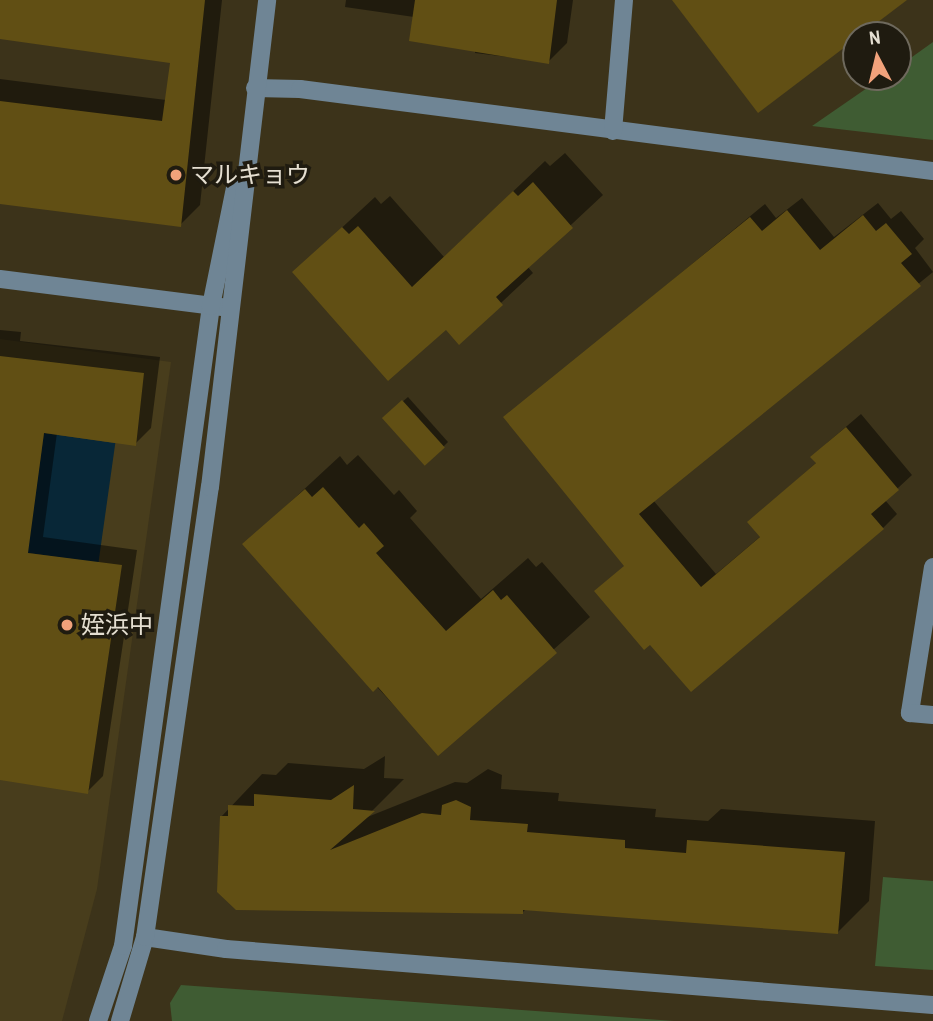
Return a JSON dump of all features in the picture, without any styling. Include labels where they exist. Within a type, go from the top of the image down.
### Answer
[{"type":"street","points":[[120,1021],[145,937],[233,308],[255,88],[267,0]]},
{"type":"street","points":[[613,131],[624,0]]},
{"type":"street","points":[[255,88],[300,89],[933,171]]},
{"type":"street","points":[[98,1021],[125,933],[211,306],[255,88]]},
{"type":"street","points":[[0,279],[233,308]]},
{"type":"street","points":[[933,567],[909,713],[933,715]]},
{"type":"street","points":[[145,937],[226,949],[933,1004]]},
{"type":"shaded area","name":"姪浜中","points":[[0,339],[171,362],[97,889],[62,1021],[0,1021]]},
{"type":"green space","points":[[933,42],[933,140],[812,126],[863,91],[912,91],[912,57]]},
{"type":"green space","points":[[883,877],[933,881],[933,970],[875,966]]},
{"type":"green space","points":[[181,985],[674,1021],[172,1021],[170,1003]]},
{"type":"water","points":[[44,433],[115,443],[98,563],[27,553]]},
{"type":"building","points":[[0,0],[205,0],[181,227],[0,204],[0,101],[162,121],[170,63],[0,39]]},
{"type":"building","points":[[415,0],[557,0],[549,64],[409,41]]},
{"type":"building","points":[[672,0],[907,0],[879,21],[842,21],[842,49],[758,113]]},
{"type":"building","points":[[533,182],[573,228],[496,297],[503,305],[459,345],[446,330],[388,381],[292,272],[342,227],[349,234],[358,226],[412,287],[513,191],[518,196]]},
{"type":"building","points":[[787,210],[820,250],[863,215],[876,231],[886,223],[912,254],[901,263],[921,286],[639,514],[701,587],[760,537],[747,522],[816,463],[810,457],[846,427],[899,490],[871,514],[884,529],[691,692],[650,645],[644,650],[594,591],[624,566],[503,417],[750,217],[762,231]]},
{"type":"building","points":[[0,356],[144,373],[136,446],[44,433],[28,553],[122,565],[88,794],[0,780]]},
{"type":"building","points":[[402,400],[445,448],[425,466],[382,418]]},
{"type":"building","points":[[323,487],[359,528],[364,523],[384,546],[376,553],[446,631],[493,590],[501,600],[507,595],[557,653],[438,756],[378,687],[373,692],[242,544],[305,489],[312,497]]},
{"type":"building","points":[[354,785],[353,809],[375,811],[330,850],[422,813],[441,815],[442,805],[456,800],[471,807],[470,820],[528,824],[527,832],[625,840],[625,848],[686,853],[687,840],[845,852],[838,934],[523,910],[523,914],[236,910],[217,892],[220,816],[228,816],[228,805],[254,806],[254,794],[331,800]]},
{"type":"place","name":"マルキョウ","points":[[176,175]]},
{"type":"place","name":"姪浜中","points":[[67,625]]}]
